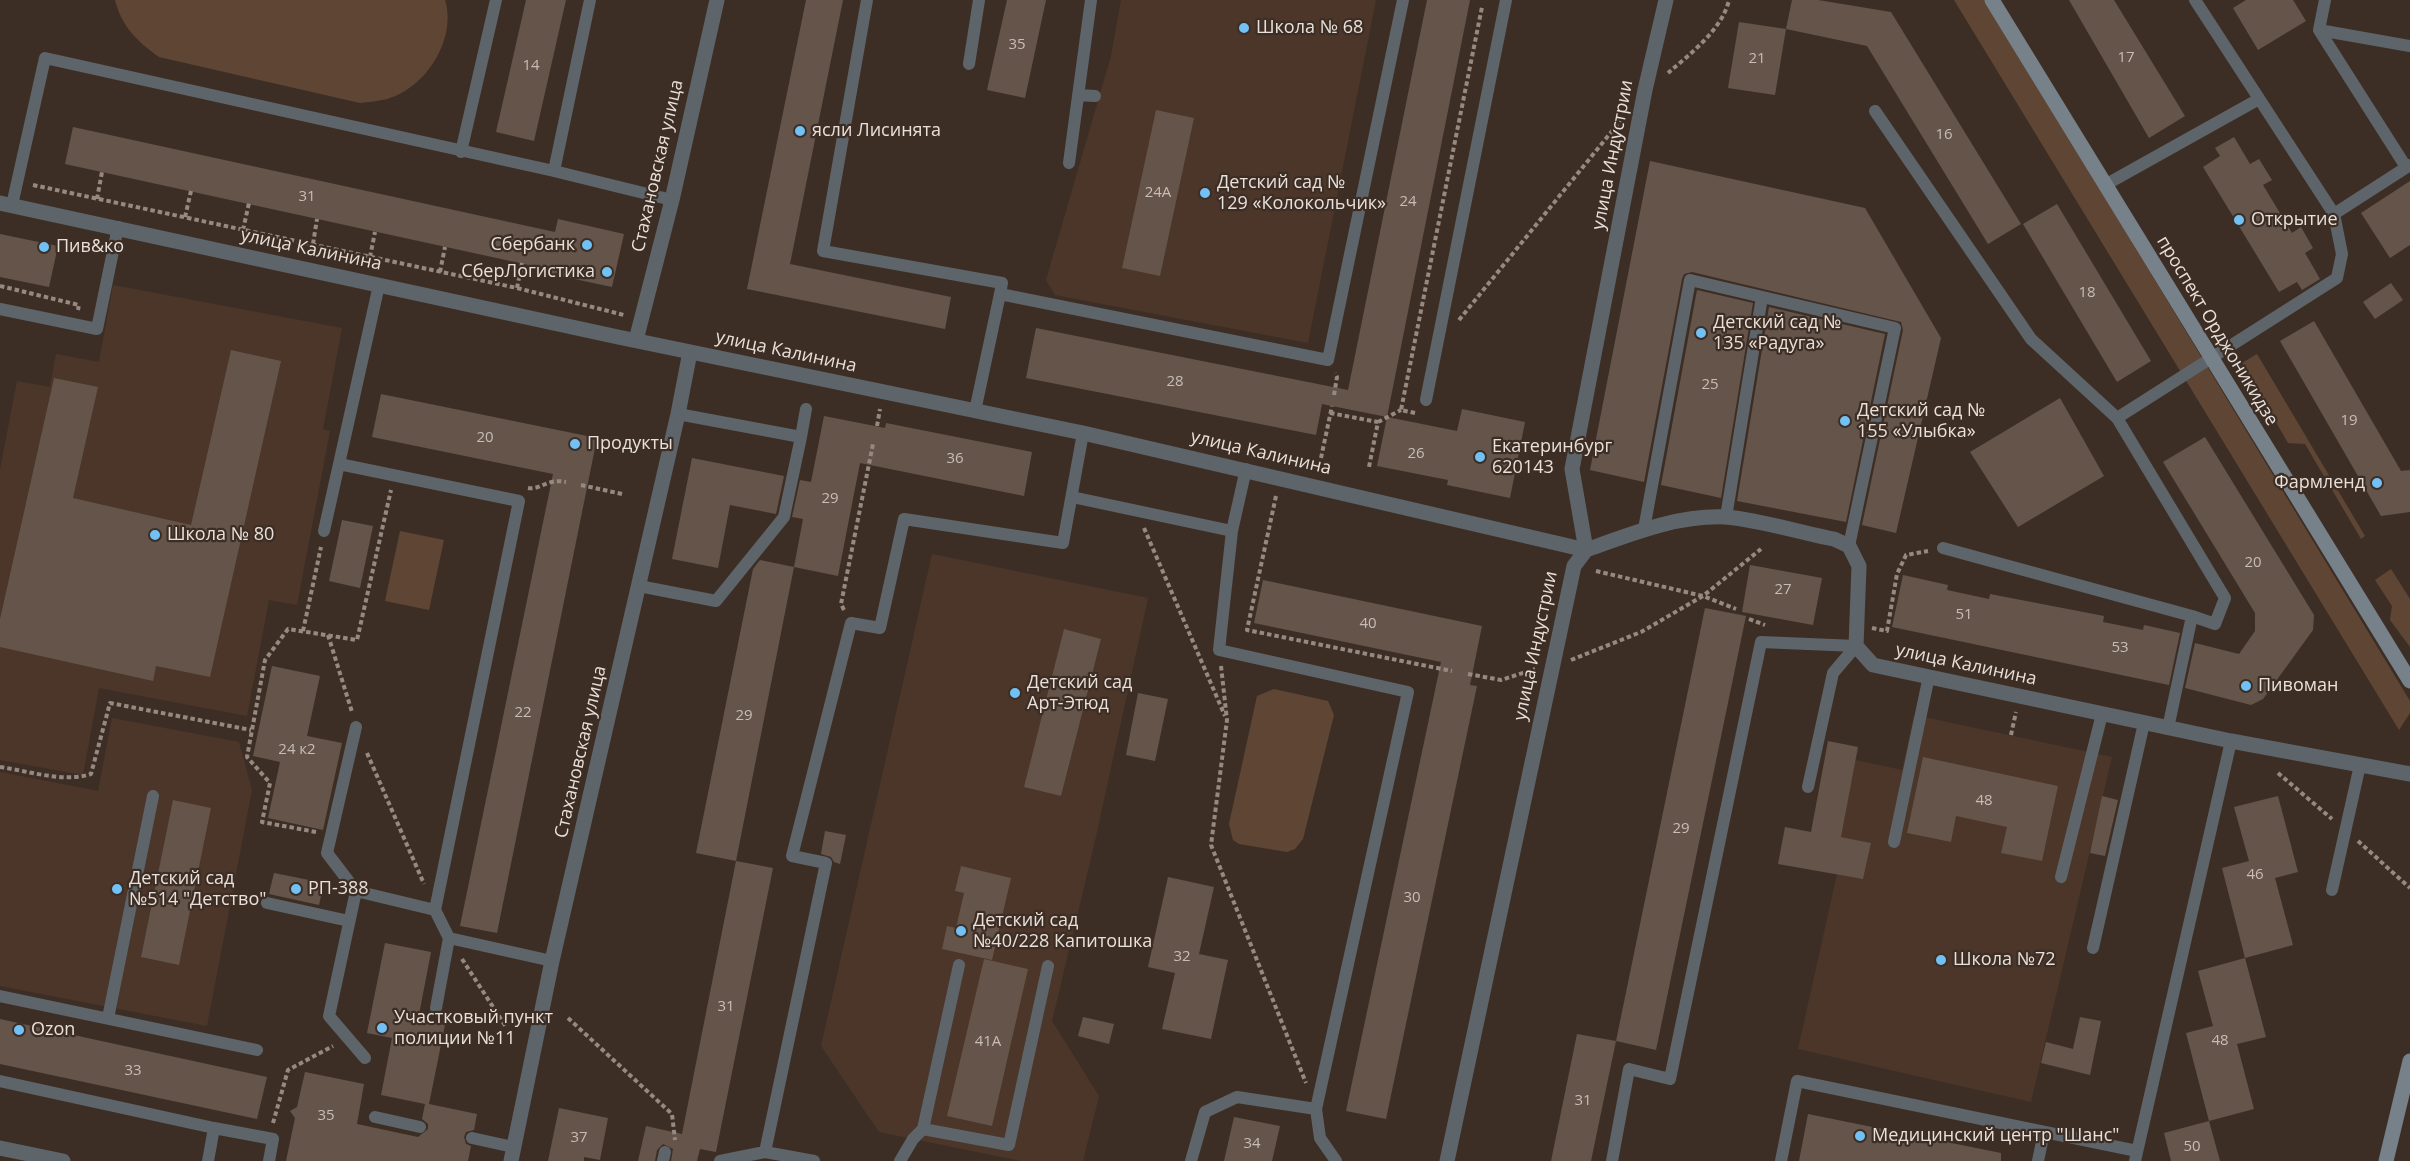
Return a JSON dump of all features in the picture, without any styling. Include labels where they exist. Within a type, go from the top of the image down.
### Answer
[{"type":"street","name":"Стахановская улица","points":[[636,340],[672,200],[717,0]]},
{"type":"street","name":"улица Индустрии","points":[[1446,1161],[1574,566],[1586,550],[1572,470],[1645,90],[1666,0]]},
{"type":"street","name":"проспект Орджоникидзе","points":[[1992,0],[2410,681]]},
{"type":"street","name":"улица Калинина","points":[[6,204],[690,352],[1083,433],[1586,550]]},
{"type":"street","name":"Стахановская улица","points":[[512,1154],[552,962],[678,414],[690,352]]},
{"type":"street","points":[[1586,550],[1644,529],[1686,519],[1726,517],[1834,539],[1849,546],[1859,566],[1856,646]]},
{"type":"street","name":"улица Калинина","points":[[1856,646],[1873,665],[2231,741],[2410,774]]},
{"type":"street","points":[[2386,1161],[2404,1109],[2410,1061]]},
{"type":"street","points":[[0,1148],[63,1161]]},
{"type":"lane","points":[[461,152],[496,0]]},
{"type":"lane","points":[[554,171],[590,0]]},
{"type":"lane","points":[[867,0],[823,251],[1002,283],[975,411]]},
{"type":"lane","points":[[969,64],[979,0]]},
{"type":"lane","points":[[1069,163],[1091,0]]},
{"type":"lane","points":[[1000,294],[1328,360],[1403,0]]},
{"type":"lane","points":[[1426,400],[1506,0]]},
{"type":"lane","points":[[2117,418],[2337,278],[2342,254],[2334,214],[2195,0]]},
{"type":"lane","points":[[2325,0],[2319,30],[2408,166],[2334,214]]},
{"type":"lane","points":[[2319,30],[2410,46]]},
{"type":"lane","points":[[6,204],[17,182],[45,58],[554,171],[672,200]]},
{"type":"lane","points":[[1078,95],[1095,96]]},
{"type":"lane","points":[[2105,185],[2259,99]]},
{"type":"lane","points":[[1875,111],[2031,339],[2117,418],[2225,598],[2215,624],[1943,548]]},
{"type":"lane","points":[[0,309],[97,329],[118,227]]},
{"type":"lane","points":[[1644,529],[1690,280],[1895,328],[1849,546]]},
{"type":"lane","points":[[324,531],[379,285]]},
{"type":"lane","points":[[1726,517],[1762,297]]},
{"type":"lane","points":[[639,586],[716,601],[784,517],[806,409]]},
{"type":"lane","points":[[678,414],[801,437]]},
{"type":"lane","points":[[765,1152],[826,863],[792,856],[850,623],[880,628],[904,519],[1063,543],[1083,433]]},
{"type":"lane","points":[[339,464],[519,501],[435,910],[449,938],[436,1008]]},
{"type":"lane","points":[[1246,470],[1232,531],[1219,650],[1408,692],[1316,1109],[1320,1138],[1336,1161]]},
{"type":"lane","points":[[1072,497],[1232,531]]},
{"type":"lane","points":[[2168,728],[2192,616]]},
{"type":"lane","points":[[1612,1161],[1629,1069],[1670,1078],[1761,642],[1856,646]]},
{"type":"lane","points":[[1809,787],[1833,673],[1856,646]]},
{"type":"lane","points":[[1894,842],[1929,676]]},
{"type":"lane","points":[[2061,877],[2102,714]]},
{"type":"lane","points":[[2092,948],[2144,723]]},
{"type":"lane","points":[[356,726],[327,854],[356,891],[435,910]]},
{"type":"lane","points":[[1781,1161],[1797,1081],[2044,1132],[2136,1156],[2231,741]]},
{"type":"lane","points":[[2332,890],[2360,765]]},
{"type":"lane","points":[[108,1018],[153,796]]},
{"type":"lane","points":[[356,891],[329,1016],[365,1058]]},
{"type":"lane","points":[[267,903],[349,921]]},
{"type":"lane","points":[[449,938],[552,962]]},
{"type":"lane","points":[[900,1161],[913,1139],[923,1129],[959,965]]},
{"type":"lane","points":[[923,1129],[1009,1145],[1048,966]]},
{"type":"lane","points":[[0,996],[257,1050]]},
{"type":"lane","points":[[0,1081],[273,1139],[269,1161]]},
{"type":"lane","points":[[1191,1161],[1205,1112],[1237,1097],[1316,1109]]},
{"type":"lane","points":[[375,1117],[420,1127]]},
{"type":"lane","points":[[208,1161],[214,1128]]},
{"type":"lane","points":[[2038,1161],[2044,1132]]},
{"type":"lane","points":[[472,1138],[512,1154]]},
{"type":"lane","points":[[720,1161],[765,1152],[814,1161]]},
{"type":"path","points":[[1645,90],[1698,47],[1726,11],[1729,0]]},
{"type":"path","points":[[1401,410],[1482,7]]},
{"type":"path","points":[[1420,315],[1458,321],[1623,118]]},
{"type":"path","points":[[97,198],[102,172]]},
{"type":"path","points":[[17,182],[517,288],[624,315]]},
{"type":"path","points":[[185,218],[190,191]]},
{"type":"path","points":[[243,230],[249,203]]},
{"type":"path","points":[[312,244],[317,219]]},
{"type":"path","points":[[370,257],[375,231]]},
{"type":"path","points":[[440,272],[445,247]]},
{"type":"path","points":[[517,288],[522,263]]},
{"type":"path","points":[[1321,458],[1332,406]]},
{"type":"path","points":[[1330,413],[1378,422],[1401,410],[1422,414]]},
{"type":"path","points":[[877,426],[880,411]]},
{"type":"path","points":[[1369,467],[1378,422]]},
{"type":"path","points":[[841,604],[873,444]]},
{"type":"path","points":[[522,486],[533,489],[553,479],[566,482]]},
{"type":"path","points":[[582,485],[622,494]]},
{"type":"path","points":[[331,836],[262,822],[270,783],[247,757],[251,730],[265,660],[288,629],[357,640],[390,493]]},
{"type":"path","points":[[1276,495],[1246,630],[1452,671]]},
{"type":"path","points":[[1136,509],[1227,720]]},
{"type":"path","points":[[303,632],[324,531]]},
{"type":"path","points":[[1887,631],[1897,574],[1906,555],[1943,548]]},
{"type":"path","points":[[1468,674],[1501,680],[1576,659],[1641,632],[1704,596],[1761,549]]},
{"type":"path","points":[[1596,571],[1704,596],[1736,609]]},
{"type":"path","points":[[328,635],[356,726],[435,910]]},
{"type":"path","points":[[1219,650],[1227,720],[1211,845],[1316,1109]]},
{"type":"path","points":[[0,767],[78,778],[91,774],[110,703],[251,730]]},
{"type":"path","points":[[449,938],[506,1027]]},
{"type":"path","points":[[568,1018],[672,1114],[668,1152]]},
{"type":"shaded area","points":[[115,0],[445,0],[448,15],[442,46],[426,73],[401,93],[387,99],[360,103],[159,57],[131,33]]},
{"type":"shaded area","name":"Детский сад № 129 «Колокольчик»","points":[[1121,0],[1376,0],[1308,343],[1055,295],[1046,280],[1111,56]]},
{"type":"shaded area","points":[[1954,0],[1985,0],[2410,701],[2410,713],[2399,730]]},
{"type":"shaded area","name":"Школа № 80","points":[[113,285],[342,328],[323,429],[330,431],[297,605],[269,600],[247,716],[99,688],[83,775],[0,760],[0,470],[17,381],[50,387],[56,354],[99,362]]},
{"type":"shaded area","points":[[2257,354],[2365,536],[2361,539],[2305,444],[2288,443],[2242,363]]},
{"type":"shaded area","points":[[400,531],[444,540],[429,610],[385,601]]},
{"type":"shaded area","points":[[932,554],[1148,598],[1095,841],[1052,1021],[1099,1096],[1083,1161],[1021,1161],[879,1132],[821,1046]]},
{"type":"shaded area","points":[[2391,569],[2410,599],[2410,647],[2390,620],[2392,606],[2375,580]]},
{"type":"shaded area","points":[[1274,689],[1328,701],[1334,715],[1303,839],[1295,849],[1287,852],[1239,844],[1233,840],[1229,824],[1257,696]]},
{"type":"shaded area","name":"Школа №72","points":[[1914,715],[2112,757],[2031,1102],[1798,1049],[1837,874],[1863,878],[1871,843],[1841,837],[1855,760],[1902,770]]},
{"type":"shaded area","name":"Детский сад №514 \"Детство\"","points":[[112,718],[239,742],[252,790],[207,1026],[0,986],[0,772],[98,791]]},
{"type":"building","points":[[526,0],[566,0],[534,141],[496,132]]},
{"type":"building","points":[[806,0],[843,0],[790,264],[951,297],[945,329],[747,289]]},
{"type":"building","points":[[1007,0],[1046,0],[1025,98],[987,90]]},
{"type":"building","points":[[1427,0],[1470,0],[1387,417],[1322,404],[1316,435],[1026,378],[1036,328],[1348,390]]},
{"type":"building","points":[[1792,0],[1818,0],[1891,12],[2021,224],[1988,244],[1867,46],[1786,29]]},
{"type":"building","points":[[2069,0],[2114,0],[2185,116],[2149,138]]},
{"type":"building","points":[[2246,0],[2293,0],[2306,21],[2258,50],[2233,8]]},
{"type":"building","points":[[1739,22],[1786,29],[1775,95],[1728,88]]},
{"type":"building","points":[[1156,110],[1194,118],[1160,276],[1122,268]]},
{"type":"building","points":[[73,127],[555,232],[558,219],[624,234],[612,287],[546,273],[547,269],[65,164]]},
{"type":"building","points":[[2234,137],[2250,164],[2259,159],[2272,180],[2263,185],[2292,233],[2301,227],[2313,248],[2305,253],[2320,279],[2302,290],[2297,282],[2279,292],[2203,167],[2220,156],[2215,148]]},
{"type":"building","points":[[1650,161],[1865,208],[1941,338],[1896,533],[1862,525],[1903,330],[1901,322],[1692,272],[1684,274],[1682,279],[1644,482],[1590,470]]},
{"type":"building","points":[[2410,181],[2410,245],[2390,258],[2361,213]]},
{"type":"building","points":[[2057,204],[2151,361],[2117,382],[2023,224]]},
{"type":"building","points":[[0,234],[58,246],[49,287],[0,277]]},
{"type":"building","points":[[2391,283],[2403,300],[2375,319],[2363,302]]},
{"type":"building","points":[[1697,290],[1753,303],[1721,498],[1661,485]]},
{"type":"building","points":[[1769,307],[1885,334],[1846,522],[1737,501]]},
{"type":"building","points":[[2314,321],[2401,471],[2410,470],[2410,512],[2381,516],[2280,341]]},
{"type":"building","points":[[231,350],[281,361],[210,677],[156,666],[153,681],[0,647],[0,619],[54,378],[98,387],[73,498],[191,525]]},
{"type":"building","points":[[381,394],[597,438],[497,933],[460,926],[553,474],[372,437]]},
{"type":"building","points":[[2060,398],[2104,476],[2018,527],[1970,452]]},
{"type":"building","points":[[1462,409],[1525,422],[1510,498],[1447,485],[1448,480],[1377,466],[1387,417],[1457,431]]},
{"type":"building","points":[[824,416],[885,428],[886,423],[1032,452],[1024,496],[860,463],[838,576],[794,567],[803,519],[792,517],[800,480],[811,482]]},
{"type":"building","points":[[2205,437],[2314,615],[2313,630],[2263,699],[2251,705],[2185,688],[2195,643],[2239,654],[2255,631],[2255,613],[2163,462]]},
{"type":"building","points":[[692,458],[784,476],[776,514],[730,505],[718,568],[672,559]]},
{"type":"building","points":[[342,520],[373,526],[360,588],[329,581]]},
{"type":"building","points":[[760,560],[794,567],[736,861],[696,853],[753,569]]},
{"type":"building","points":[[1750,565],[1822,578],[1813,625],[1742,612]]},
{"type":"building","points":[[1903,575],[1948,585],[1947,590],[1989,599],[1990,594],[2104,616],[2103,622],[2143,630],[2144,625],[2180,633],[2169,685],[1892,627]]},
{"type":"building","points":[[1263,580],[1482,626],[1470,685],[1477,686],[1386,1119],[1346,1111],[1441,662],[1254,623]]},
{"type":"building","points":[[1705,608],[1746,616],[1656,1050],[1616,1041]]},
{"type":"building","points":[[1064,629],[1101,639],[1061,796],[1024,787]]},
{"type":"building","points":[[272,666],[320,676],[307,736],[342,743],[323,830],[268,818],[280,762],[253,756]]},
{"type":"building","points":[[1138,693],[1168,699],[1155,761],[1126,755]]},
{"type":"building","points":[[1828,741],[1858,747],[1841,837],[1871,843],[1863,879],[1778,864],[1785,827],[1811,832]]},
{"type":"building","points":[[1923,757],[2058,786],[2042,861],[2001,853],[2007,827],[1956,816],[1951,842],[1907,833]]},
{"type":"building","points":[[2102,796],[2118,800],[2105,856],[2090,853]]},
{"type":"building","points":[[2278,796],[2298,872],[2275,878],[2293,945],[2245,958],[2222,868],[2249,861],[2234,807]]},
{"type":"building","points":[[173,800],[211,808],[179,965],[141,957]]},
{"type":"building","points":[[825,831],[846,835],[840,864],[834,862],[831,857],[821,854]]},
{"type":"building","points":[[736,861],[773,868],[716,1152],[700,1149],[697,1161],[671,1161],[673,1149],[663,1144],[657,1150],[655,1161],[638,1161],[646,1126],[682,1134]]},
{"type":"building","points":[[961,866],[1011,878],[992,960],[942,949],[947,926],[956,928],[964,893],[955,891]]},
{"type":"building","name":"РП-388","points":[[274,873],[324,883],[319,905],[269,894]]},
{"type":"building","points":[[1168,877],[1214,887],[1199,954],[1228,960],[1211,1039],[1162,1029],[1175,973],[1148,967]]},
{"type":"building","points":[[385,943],[431,952],[418,1020],[445,1025],[429,1104],[477,1114],[474,1130],[466,1132],[464,1137],[466,1144],[471,1146],[468,1161],[286,1161],[295,1118],[290,1111],[297,1107],[305,1072],[364,1084],[357,1124],[418,1137],[428,1129],[428,1124],[422,1119],[425,1104],[381,1095],[392,1038],[367,1033]]},
{"type":"building","points":[[2245,958],[2266,1037],[2237,1044],[2254,1109],[2209,1121],[2186,1033],[2213,1026],[2198,971]]},
{"type":"building","points":[[984,959],[1028,969],[992,1126],[947,1116]]},
{"type":"building","points":[[1083,1017],[1114,1024],[1109,1044],[1078,1036]]},
{"type":"building","points":[[2080,1017],[2101,1021],[2090,1075],[2041,1063],[2046,1042],[2073,1049]]},
{"type":"building","points":[[0,1019],[267,1077],[257,1119],[0,1064]]},
{"type":"building","points":[[1577,1034],[1616,1041],[1591,1161],[1551,1161]]},
{"type":"building","points":[[559,1108],[608,1118],[600,1160],[584,1157],[584,1161],[548,1161]]},
{"type":"building","name":"Медицинский центр \"Шанс\"","points":[[1808,1114],[2001,1153],[2001,1161],[1799,1161]]},
{"type":"building","points":[[1234,1117],[1280,1126],[1272,1161],[1224,1161]]},
{"type":"building","points":[[2209,1121],[2220,1161],[2171,1161],[2164,1133]]},
{"type":"place","name":"Школа № 68","points":[[1244,28]]},
{"type":"place","name":"ясли Лисинята","points":[[800,131]]},
{"type":"place","name":"Детский сад № 129 «Колокольчик»","points":[[1205,193]]},
{"type":"place","name":"Открытие","points":[[2239,220]]},
{"type":"place","name":"Сбербанк","points":[[587,245]]},
{"type":"place","name":"Пив&ко","points":[[44,247]]},
{"type":"place","name":"СберЛогистика","points":[[607,272]]},
{"type":"place","name":"Детский сад № 135 «Радуга»","points":[[1701,333]]},
{"type":"place","name":"Детский сад № 155 «Улыбка»","points":[[1845,421]]},
{"type":"place","name":"Продукты","points":[[575,444]]},
{"type":"place","name":"Екатеринбург 620143","points":[[1480,457]]},
{"type":"place","name":"Фармленд","points":[[2377,483]]},
{"type":"place","name":"Школа № 80","points":[[155,535]]},
{"type":"place","name":"Пивоман","points":[[2246,686]]},
{"type":"place","name":"Детский сад Арт-Этюд","points":[[1015,693]]},
{"type":"place","name":"Детский сад №514 \"Детство\"","points":[[117,889]]},
{"type":"place","name":"РП-388","points":[[296,889]]},
{"type":"place","name":"Детский сад №40/228 Капитошка","points":[[961,931]]},
{"type":"place","name":"Школа №72","points":[[1941,960]]},
{"type":"place","name":"Участковый пункт полиции №11","points":[[382,1028]]},
{"type":"place","name":"Ozon","points":[[19,1030]]},
{"type":"place","name":"Медицинский центр \"Шанс\"","points":[[1860,1136]]}]
